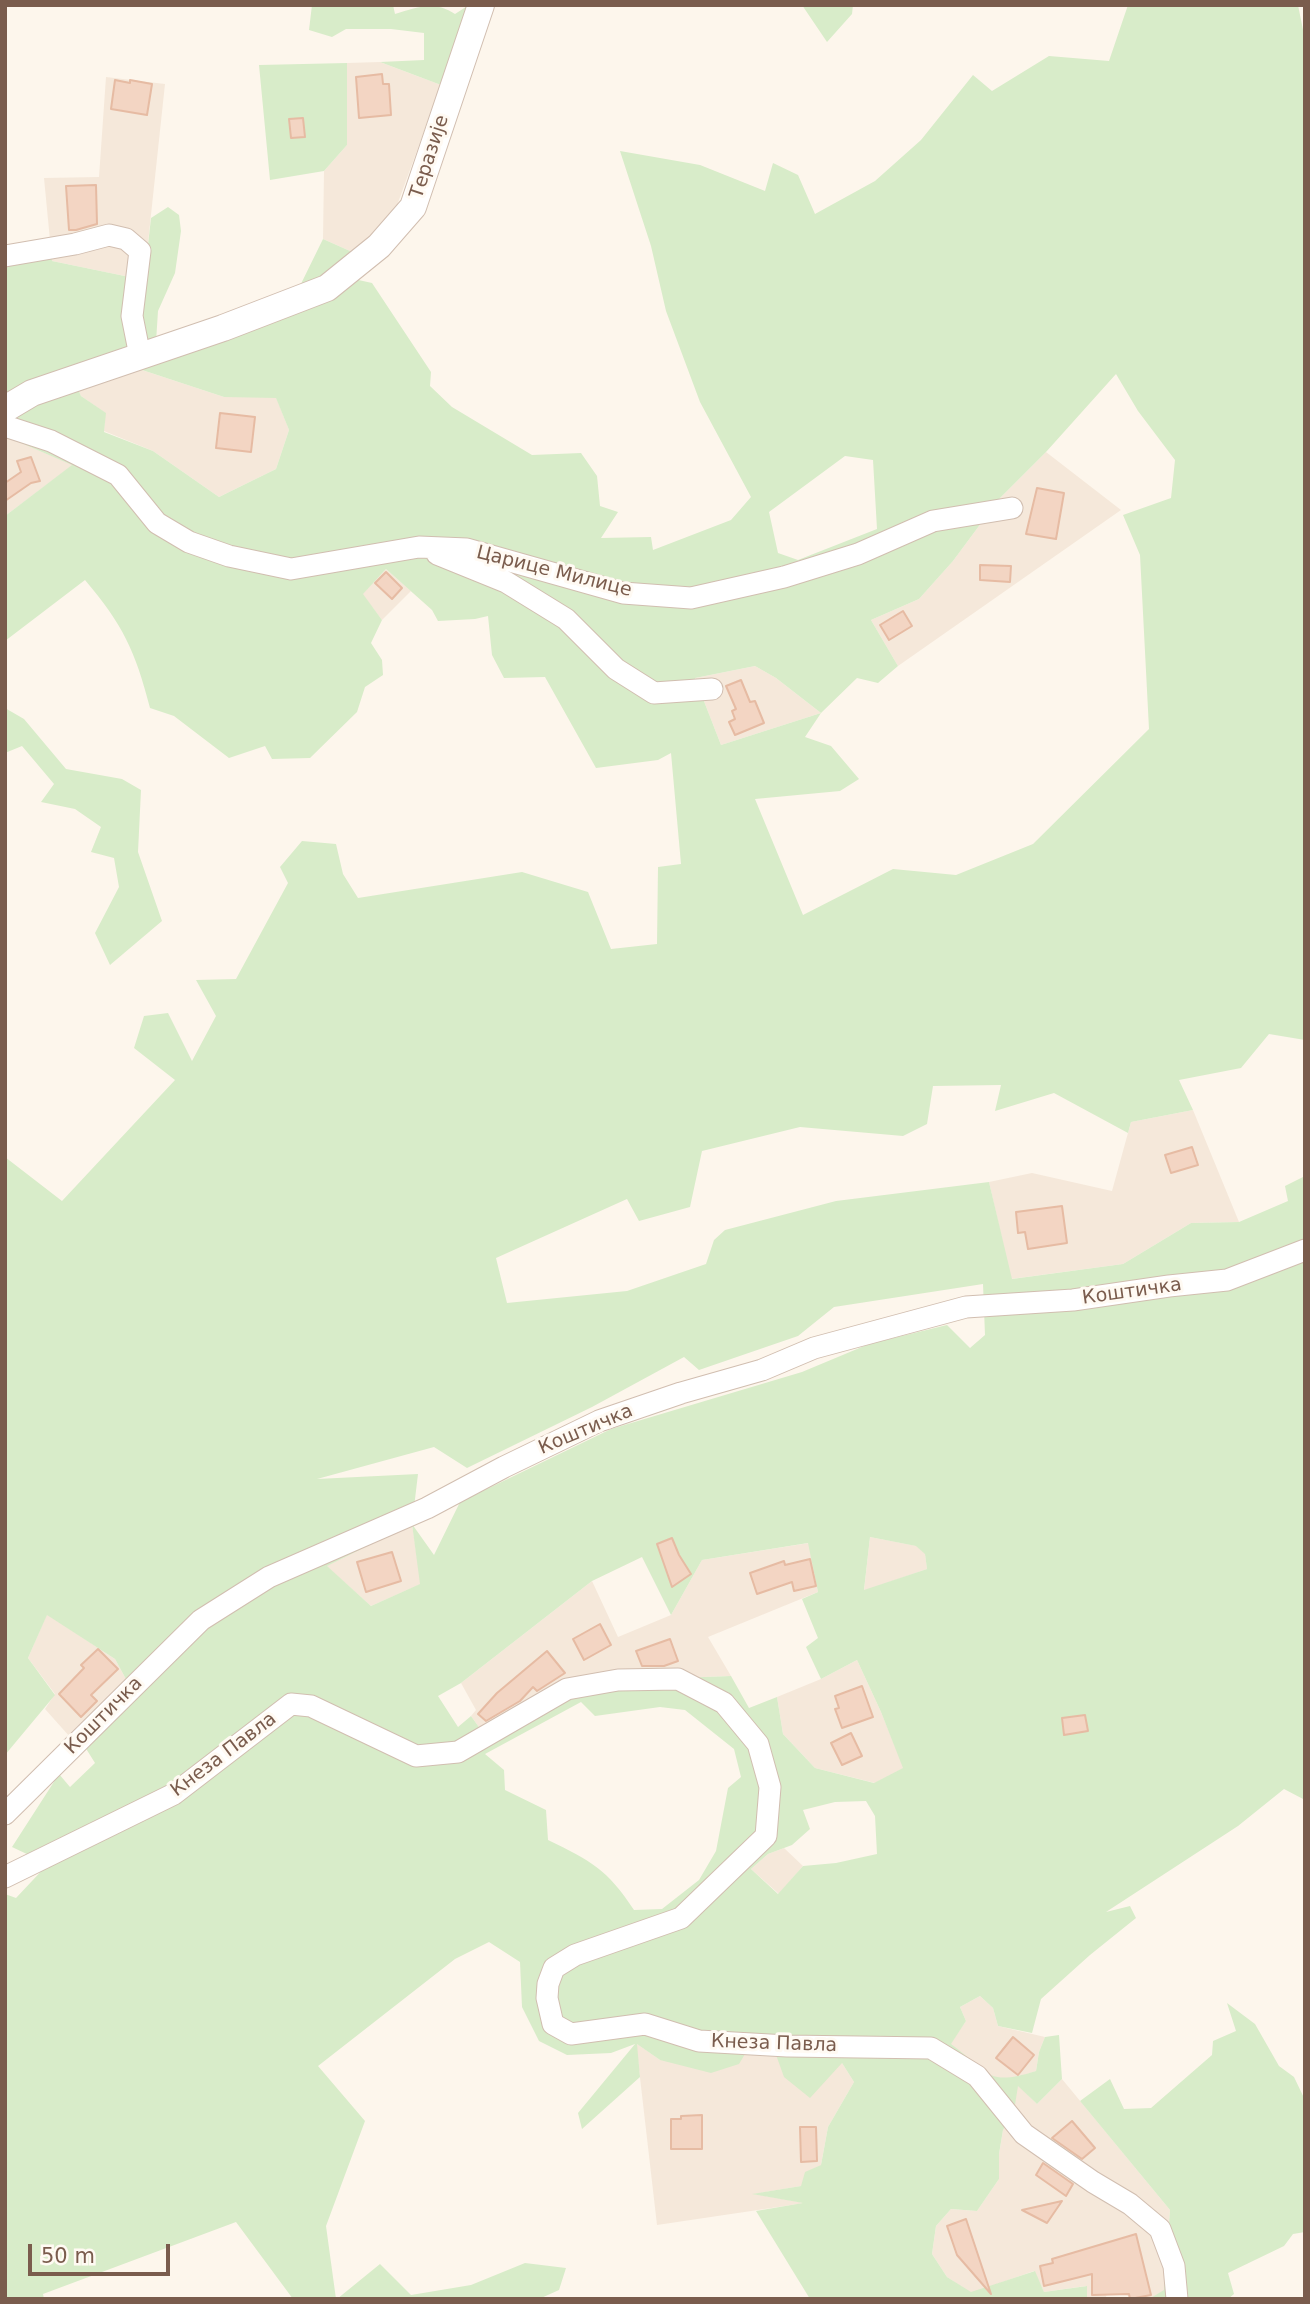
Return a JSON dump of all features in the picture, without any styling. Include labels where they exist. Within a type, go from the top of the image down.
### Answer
[{"type":"street","name":"Теразије","points":[[5,409],[32,393],[223,328],[327,288],[379,246],[413,208],[481,5]]},
{"type":"street","points":[[5,256],[109,235],[126,239],[141,251],[132,316],[140,356]]},
{"type":"street","name":"Царице Милице","points":[[5,426],[51,441],[118,475],[156,523],[189,542],[229,556],[291,569],[419,547],[467,549],[623,593],[691,598],[784,577],[858,554],[933,521],[1012,508]]},
{"type":"street","name":"Царице Милице","points":[[419,547],[506,582],[566,619],[616,669],[654,693],[712,689]]},
{"type":"street","name":"Коштичка","points":[[5,1814],[201,1620],[269,1577],[427,1508],[599,1421],[681,1393],[762,1370],[814,1348],[966,1307],[1073,1300],[1227,1280],[1305,1250]]},
{"type":"street","name":"Кнеза Павла","points":[[5,1877],[174,1794],[291,1704],[311,1706],[416,1756],[458,1752],[568,1689],[618,1680],[678,1679],[724,1703],[758,1744],[770,1787],[766,1836],[681,1918],[575,1955],[554,1968],[548,1984],[547,1998],[553,2024],[571,2034],[645,2024],[699,2042],[931,2048],[977,2076],[1024,2134],[1130,2204],[1160,2229],[1174,2266],[1177,2299]]},
{"type":"shaded area","points":[[380,62],[441,85],[392,219],[359,255],[323,239],[324,171],[347,145],[347,63]]},
{"type":"shaded area","points":[[106,77],[165,84],[144,280],[52,261],[44,178],[99,177]]},
{"type":"shaded area","points":[[136,368],[224,397],[276,397],[289,430],[276,469],[219,497],[153,451],[104,431],[105,413],[81,396],[76,385]]},
{"type":"shaded area","points":[[5,436],[73,465],[5,516]]},
{"type":"shaded area","points":[[1046,452],[1121,510],[898,666],[871,620],[919,599],[953,561],[999,499]]},
{"type":"shaded area","points":[[386,569],[411,591],[382,620],[362,594]]},
{"type":"shaded area","points":[[755,666],[776,678],[821,713],[721,745],[695,678]]},
{"type":"shaded area","points":[[1193,1110],[1239,1222],[1191,1223],[1123,1264],[1011,1279],[989,1182],[1032,1173],[1112,1191],[1131,1122]]},
{"type":"shaded area","points":[[412,1524],[421,1584],[371,1606],[326,1566]]},
{"type":"shaded area","points":[[870,1537],[917,1546],[925,1553],[927,1569],[864,1591]]},
{"type":"shaded area","points":[[809,1543],[818,1592],[708,1637],[731,1676],[569,1682],[481,1730],[471,1716],[476,1710],[461,1683],[592,1581],[618,1637],[671,1615],[702,1560]]},
{"type":"shaded area","points":[[47,1614],[115,1659],[133,1692],[70,1737],[45,1709],[55,1694],[28,1658]]},
{"type":"shaded area","points":[[857,1660],[904,1768],[875,1783],[815,1768],[783,1734],[777,1697],[821,1679]]},
{"type":"shaded area","points":[[784,1848],[803,1866],[779,1894],[751,1869],[768,1854]]},
{"type":"shaded area","points":[[980,1996],[993,2008],[998,2026],[1045,2037],[1036,2071],[1013,2079],[993,2078],[950,2044],[966,2021],[960,2007]]},
{"type":"shaded area","points":[[636,2043],[660,2060],[748,2049],[842,2063],[854,2082],[828,2127],[821,2165],[801,2186],[754,2194],[805,2203],[657,2225]]},
{"type":"shaded area","points":[[1062,2079],[1170,2210],[1164,2291],[1149,2299],[1130,2299],[1115,2277],[1105,2299],[1087,2299],[1086,2286],[1044,2292],[1034,2271],[971,2293],[947,2277],[932,2254],[936,2226],[951,2209],[977,2211],[999,2179],[1003,2130],[1018,2085],[1037,2104]]},
{"type":"green space","points":[[312,5],[393,5],[395,14],[433,6],[455,14],[469,5],[441,85],[380,62],[424,60],[424,33],[391,29],[346,29],[332,37],[309,30]]},
{"type":"green space","points":[[802,5],[853,5],[852,14],[827,42]]},
{"type":"green space","points":[[1128,5],[1298,5],[1305,40],[1305,1040],[1269,1034],[1241,1068],[1179,1080],[1193,1110],[1131,1122],[1128,1133],[1054,1093],[995,1111],[1001,1085],[933,1086],[927,1124],[903,1136],[800,1127],[702,1151],[690,1207],[639,1221],[627,1199],[496,1258],[507,1303],[627,1291],[706,1264],[714,1240],[725,1230],[836,1201],[989,1182],[1012,1279],[1123,1264],[1191,1223],[1239,1222],[1288,1201],[1285,1186],[1305,1176],[1305,1800],[1284,1789],[1238,1826],[1106,1912],[1130,1906],[1136,1918],[1041,1999],[1032,2033],[998,2026],[993,2008],[980,1996],[960,2007],[966,2021],[951,2044],[989,2074],[997,2077],[1020,2076],[1036,2071],[1045,2037],[1059,2035],[1062,2079],[1037,2104],[1018,2086],[1014,2111],[1003,2130],[999,2179],[977,2211],[951,2209],[936,2226],[932,2254],[947,2277],[971,2292],[1035,2271],[1044,2292],[1087,2286],[1087,2299],[810,2299],[756,2211],[803,2203],[752,2194],[801,2186],[805,2172],[821,2165],[828,2127],[854,2082],[842,2063],[810,2098],[784,2077],[775,2052],[748,2049],[739,2064],[711,2073],[660,2060],[637,2044],[640,2077],[582,2129],[578,2113],[635,2044],[611,2053],[567,2055],[539,2041],[522,2007],[520,1962],[489,1942],[455,1959],[318,2066],[365,2121],[326,2226],[336,2299],[293,2299],[236,2222],[43,2294],[44,2299],[5,2299],[5,1894],[16,1898],[48,1864],[12,1847],[59,1774],[70,1787],[95,1763],[85,1747],[133,1692],[115,1659],[47,1615],[28,1658],[55,1695],[5,1755],[5,1157],[62,1201],[175,1080],[134,1048],[144,1016],[168,1013],[192,1061],[216,1016],[196,980],[236,979],[288,883],[280,867],[302,841],[336,844],[343,874],[358,898],[522,872],[588,892],[611,949],[657,944],[658,867],[681,864],[671,753],[658,760],[596,768],[545,677],[504,678],[492,655],[488,616],[438,621],[432,610],[386,569],[363,594],[382,620],[371,643],[382,660],[383,675],[365,687],[357,712],[310,758],[272,759],[265,746],[229,758],[174,716],[150,708],[126,639],[85,580],[5,641],[5,516],[72,465],[5,436],[5,252],[50,240],[52,261],[144,280],[151,218],[168,207],[179,215],[181,231],[175,273],[158,311],[156,342],[72,375],[81,396],[106,413],[104,432],[153,451],[219,497],[276,469],[289,430],[276,398],[224,397],[136,368],[354,279],[372,283],[431,372],[430,386],[452,407],[532,455],[581,453],[597,476],[600,506],[618,512],[601,538],[651,537],[653,550],[731,520],[751,497],[700,402],[666,311],[651,246],[620,151],[700,165],[765,191],[773,163],[798,175],[815,214],[875,181],[921,140],[973,75],[992,91],[1049,56],[1109,61]],"holes":[[[1116,374],[1138,411],[1175,460],[1171,498],[1123,515],[1140,555],[1149,729],[1033,844],[956,875],[893,869],[803,915],[755,799],[840,791],[859,779],[831,746],[805,737],[821,713],[857,678],[878,683],[898,666],[871,620],[919,599],[953,561],[999,499],[1046,452]],[[845,456],[873,460],[877,529],[798,560],[778,553],[769,512]],[[755,666],[776,678],[821,713],[721,745],[695,678]],[[983,1284],[985,1335],[970,1348],[947,1325],[869,1344],[802,1372],[611,1429],[460,1502],[434,1555],[412,1524],[418,1474],[317,1479],[434,1447],[467,1468],[592,1407],[684,1357],[699,1370],[798,1336],[834,1307]],[[412,1524],[420,1584],[371,1606],[327,1566]],[[870,1537],[916,1546],[925,1554],[927,1569],[864,1590]],[[808,1543],[818,1592],[802,1599],[818,1638],[806,1647],[821,1679],[857,1660],[903,1768],[874,1783],[815,1768],[783,1734],[777,1697],[749,1708],[731,1676],[569,1682],[481,1730],[471,1716],[458,1727],[438,1696],[461,1683],[592,1581],[642,1557],[671,1615],[702,1560]],[[581,1702],[595,1716],[660,1707],[685,1710],[734,1749],[741,1777],[728,1788],[716,1851],[699,1880],[662,1909],[634,1910],[606,1875],[576,1854],[548,1840],[546,1810],[505,1790],[504,1770],[485,1754]],[[866,1801],[875,1816],[877,1854],[836,1863],[803,1866],[778,1894],[751,1869],[768,1854],[792,1845],[810,1829],[803,1810],[835,1802]]]},
{"type":"green space","points":[[347,63],[347,145],[324,171],[270,180],[259,65]]},
{"type":"green space","points":[[323,239],[359,255],[295,296]]},
{"type":"green space","points":[[5,708],[24,719],[66,769],[122,779],[141,790],[138,852],[162,921],[110,965],[95,933],[119,887],[114,858],[91,852],[101,827],[75,809],[41,802],[54,784],[22,746],[5,753]]},
{"type":"green space","points":[[1227,2003],[1255,2024],[1279,2066],[1294,2077],[1305,2100],[1305,2232],[1293,2234],[1284,2246],[1228,2273],[1234,2294],[1228,2299],[1149,2299],[1164,2290],[1170,2210],[1080,2101],[1110,2079],[1124,2109],[1151,2108],[1212,2055],[1213,2041],[1236,2031]]},
{"type":"green space","points":[[525,2263],[566,2268],[559,2290],[539,2299],[337,2299],[380,2264],[411,2295],[471,2285]]},
{"type":"building","points":[[382,74],[383,84],[389,84],[391,115],[359,118],[356,77]]},
{"type":"building","points":[[115,80],[152,84],[147,115],[111,109]]},
{"type":"building","points":[[303,118],[305,137],[291,138],[289,119]]},
{"type":"building","points":[[96,185],[97,224],[69,230],[66,186]]},
{"type":"building","points":[[220,413],[255,417],[251,452],[216,448]]},
{"type":"building","points":[[31,457],[40,481],[31,483],[5,501],[5,483],[21,472],[17,461]]},
{"type":"building","points":[[1037,488],[1064,493],[1056,539],[1026,534]]},
{"type":"building","points":[[980,565],[1011,566],[1010,582],[980,580]]},
{"type":"building","points":[[386,572],[402,588],[392,599],[375,583]]},
{"type":"building","points":[[903,611],[912,626],[889,640],[880,625]]},
{"type":"building","points":[[741,680],[750,702],[755,701],[764,723],[735,735],[729,722],[735,719],[732,711],[736,709],[726,686]]},
{"type":"building","points":[[1192,1147],[1198,1165],[1171,1173],[1165,1155]]},
{"type":"building","points":[[1062,1206],[1067,1243],[1028,1249],[1025,1232],[1018,1233],[1016,1212]]},
{"type":"building","points":[[672,1538],[691,1574],[672,1587],[657,1544]]},
{"type":"building","points":[[392,1552],[401,1581],[366,1592],[357,1562]]},
{"type":"building","points":[[810,1559],[816,1586],[794,1591],[792,1582],[757,1594],[750,1573],[784,1561],[785,1565]]},
{"type":"building","points":[[600,1624],[611,1645],[584,1660],[573,1639]]},
{"type":"building","points":[[670,1639],[678,1661],[664,1666],[642,1666],[636,1651]]},
{"type":"building","points":[[98,1649],[118,1669],[91,1695],[97,1701],[81,1717],[59,1694],[84,1668],[81,1665]]},
{"type":"building","points":[[547,1651],[565,1673],[537,1691],[533,1687],[520,1701],[486,1721],[478,1714],[497,1693]]},
{"type":"building","points":[[862,1686],[873,1717],[842,1728],[835,1709],[839,1708],[835,1696]]},
{"type":"building","points":[[1085,1715],[1088,1731],[1064,1735],[1062,1718]]},
{"type":"building","points":[[851,1733],[862,1756],[842,1765],[831,1743]]},
{"type":"building","points":[[1013,2037],[1034,2055],[1018,2075],[996,2058]]},
{"type":"building","points":[[702,2115],[702,2149],[671,2149],[671,2119]]},
{"type":"building","points":[[1072,2121],[1095,2148],[1082,2159],[1052,2138]]},
{"type":"building","points":[[800,2127],[816,2127],[817,2161],[801,2162]]},
{"type":"building","points":[[1043,2163],[1073,2184],[1066,2196],[1036,2175]]},
{"type":"building","points":[[1062,2201],[1047,2223],[1022,2210]]},
{"type":"building","points":[[966,2219],[991,2294],[957,2255],[947,2226]]},
{"type":"building","points":[[1136,2234],[1151,2295],[1130,2299],[1129,2294],[1092,2295],[1092,2274],[1044,2286],[1040,2266],[1053,2263],[1052,2259]]}]
